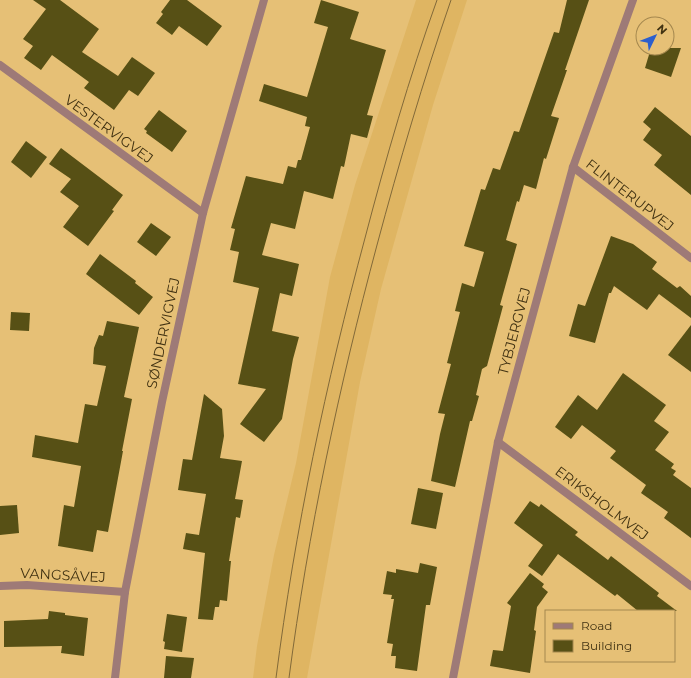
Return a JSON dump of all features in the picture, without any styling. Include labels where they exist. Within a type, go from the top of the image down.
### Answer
[{"type":"street","name":"SØNDERVIGVEJ","points":[[115,678],[125,592],[162,402],[203,213],[264,0]]},
{"type":"street","name":"TYBJERGVEJ","points":[[453,678],[498,442],[573,167],[633,0]]},
{"type":"street","name":"VESTERVIGVEJ","points":[[0,65],[203,213]]},
{"type":"street","name":"FLINTERUPVEJ","points":[[573,167],[691,258]]},
{"type":"street","name":"ERIKSHOLMVEJ","points":[[498,442],[691,586]]},
{"type":"street","name":"VANGSÅVEJ","points":[[0,586],[27,585],[125,592]]},
{"type":"shaded area","points":[[416,0],[467,0],[433,105],[381,289],[360,382],[307,678],[253,678],[257,646],[274,555],[296,463],[330,277],[355,185]]},
{"type":"building","points":[[33,0],[60,0],[99,29],[82,52],[118,76],[132,57],[155,73],[138,96],[129,90],[114,110],[84,88],[89,82],[52,55],[41,70],[24,58],[33,46],[23,39],[46,9]]},
{"type":"building","points":[[170,0],[187,0],[222,26],[207,46],[179,26],[172,35],[156,23],[163,14],[161,12]]},
{"type":"building","points":[[321,0],[359,12],[350,39],[386,50],[367,115],[373,116],[367,138],[351,134],[344,167],[341,166],[333,199],[304,191],[295,229],[271,223],[262,255],[299,264],[292,296],[280,293],[272,331],[299,337],[293,359],[282,419],[264,442],[240,424],[266,389],[238,384],[259,288],[233,282],[239,252],[230,250],[235,229],[231,228],[246,176],[283,184],[288,166],[296,168],[298,160],[301,160],[310,127],[305,126],[307,117],[259,101],[264,84],[307,97],[328,27],[314,23]]},
{"type":"building","points":[[567,0],[589,0],[551,116],[559,118],[546,159],[544,158],[536,189],[524,185],[519,202],[517,201],[506,240],[517,244],[500,305],[503,306],[487,366],[482,369],[476,395],[479,396],[472,421],[470,421],[455,487],[431,481],[445,414],[438,413],[451,364],[447,363],[460,312],[455,311],[462,283],[474,287],[484,252],[464,246],[481,189],[485,190],[493,168],[500,170],[514,131],[519,132],[554,32],[559,33]]},
{"type":"building","points":[[675,48],[681,48],[671,77],[645,68],[649,56],[675,56]]},
{"type":"building","points":[[655,107],[691,136],[691,195],[654,165],[662,155],[643,140],[651,129],[643,122]]},
{"type":"building","points":[[159,110],[187,131],[172,152],[146,133],[147,131],[144,129]]},
{"type":"building","points":[[26,141],[47,157],[31,178],[11,162]]},
{"type":"building","points":[[61,148],[123,195],[112,210],[114,211],[88,246],[63,227],[79,206],[60,192],[71,179],[49,164]]},
{"type":"building","points":[[151,223],[171,237],[156,256],[137,242]]},
{"type":"building","points":[[611,236],[633,244],[657,262],[652,269],[677,288],[680,286],[691,296],[691,318],[659,294],[647,310],[614,286],[611,293],[609,293],[595,343],[569,336],[578,304],[585,306]]},
{"type":"building","points":[[100,254],[136,281],[135,283],[153,297],[139,315],[86,274]]},
{"type":"building","points":[[11,312],[30,313],[29,331],[10,330]]},
{"type":"building","points":[[107,321],[139,327],[124,397],[132,399],[108,532],[97,530],[93,552],[58,546],[64,505],[74,507],[81,466],[32,457],[35,435],[78,443],[85,404],[97,406],[106,366],[93,364],[94,348],[99,335],[103,336]]},
{"type":"building","points":[[691,325],[691,372],[668,355]]},
{"type":"building","points":[[623,373],[666,405],[654,421],[669,432],[655,450],[674,464],[671,468],[676,471],[673,475],[691,488],[691,538],[664,518],[668,512],[641,493],[646,485],[610,458],[616,451],[582,425],[571,439],[555,427],[578,395],[597,410]]},
{"type":"building","points":[[204,394],[222,409],[224,436],[220,458],[242,461],[235,499],[243,500],[240,518],[236,517],[229,561],[231,561],[227,601],[220,600],[219,607],[215,607],[213,620],[198,619],[205,553],[183,549],[186,533],[199,535],[206,494],[178,490],[183,459],[192,460]]},
{"type":"building","points":[[418,488],[443,493],[436,529],[411,524]]},
{"type":"building","points":[[530,501],[539,507],[541,504],[578,532],[575,535],[608,560],[611,556],[659,593],[657,596],[677,611],[637,610],[617,594],[615,596],[558,554],[542,576],[528,566],[543,545],[514,523]]},
{"type":"building","points":[[17,505],[19,533],[0,535],[0,506]]},
{"type":"building","points":[[420,563],[437,567],[430,605],[426,605],[417,671],[395,668],[396,656],[391,656],[393,644],[387,643],[394,599],[391,599],[392,595],[383,594],[387,571],[396,573],[396,569],[418,573]]},
{"type":"building","points":[[530,573],[544,584],[542,587],[548,592],[537,607],[534,630],[536,631],[530,673],[490,666],[493,650],[503,651],[511,606],[507,603]]},
{"type":"building","points":[[49,611],[88,618],[84,656],[61,653],[62,646],[4,647],[4,621],[48,619]]},
{"type":"building","points":[[167,614],[187,617],[182,652],[164,649],[165,642],[163,641]]},
{"type":"building","points":[[166,656],[194,658],[191,678],[164,678]]},
{"type":"tram line","points":[[276,678],[292,567],[302,512],[337,347],[365,238],[407,88],[437,0]]},
{"type":"tram line","points":[[289,678],[305,569],[337,406],[377,245],[403,153],[451,0]]}]
